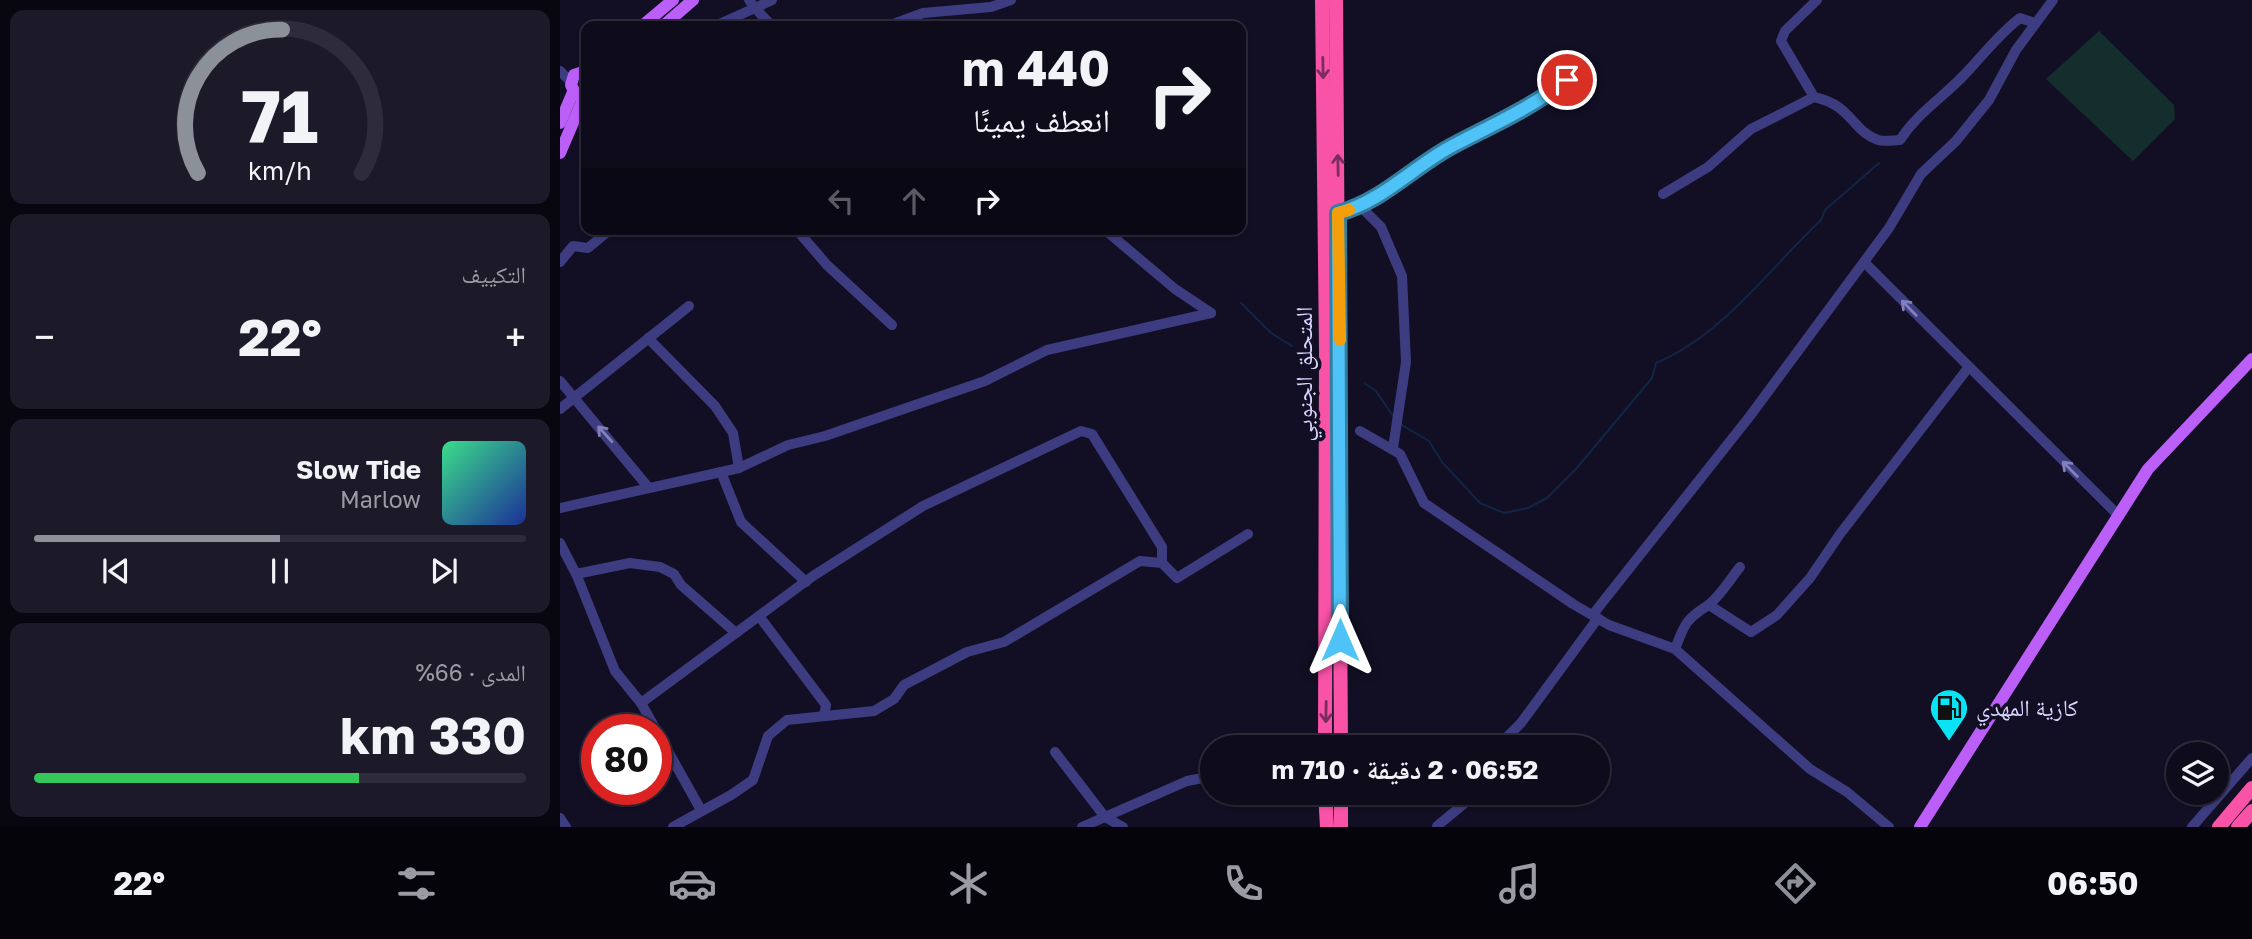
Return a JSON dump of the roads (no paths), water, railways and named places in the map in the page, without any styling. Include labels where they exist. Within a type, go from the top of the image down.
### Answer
[{"type":"highway","name":"المتحلق الجنوبي","points":[[1322,0],[1326,349],[1325,735]]},
{"type":"highway","name":"المتحلق الجنوبي","points":[[1336,0],[1340,735]]},
{"type":"highway","points":[[2219,827],[2252,788]]},
{"type":"highway","points":[[1325,805],[1326,827]]},
{"type":"highway","points":[[1341,805],[1341,827]]},
{"type":"highway","points":[[2238,827],[2252,811]]},
{"type":"main road","points":[[648,21],[673,0]]},
{"type":"main road","points":[[669,21],[693,0]]},
{"type":"main road","points":[[560,153],[578,95],[577,73],[581,72]]},
{"type":"main road","points":[[560,123],[578,95]]},
{"type":"main road","points":[[1920,827],[2148,469],[2252,359]]},
{"type":"street","points":[[723,21],[752,4],[772,0]]},
{"type":"street","points":[[901,21],[923,13],[991,7],[1011,0]]},
{"type":"street","points":[[1816,0],[1785,32],[1781,41],[1814,97],[1843,108],[1861,128],[1879,140],[1900,140],[1912,122],[1965,75],[1997,36],[2020,18],[2035,23]]},
{"type":"street","points":[[1509,735],[1521,723],[1596,615],[1750,416],[1889,228],[1921,174],[1956,141],[1989,100],[2035,23],[2053,0]]},
{"type":"street","points":[[752,4],[767,21]]},
{"type":"street","points":[[560,71],[578,95]]},
{"type":"street","points":[[1338,213],[1360,206],[1413,174],[1452,146],[1539,101],[1567,80]]},
{"type":"street","points":[[1663,194],[1707,167],[1751,129],[1814,97]]},
{"type":"street","points":[[1360,206],[1381,227],[1402,276],[1406,362],[1393,449]]},
{"type":"street","points":[[560,262],[573,246],[588,248],[604,235]]},
{"type":"street","points":[[801,235],[827,265],[892,325]]},
{"type":"street","points":[[560,508],[739,468],[788,445],[825,436],[985,381],[1047,350],[1211,313],[1175,289],[1111,235]]},
{"type":"street","points":[[1864,262],[2119,516]]},
{"type":"street","points":[[560,409],[689,306]]},
{"type":"street","points":[[648,338],[715,406],[733,433],[739,468]]},
{"type":"street","points":[[1709,605],[1751,632],[1777,615],[1810,578],[1840,534],[1968,368]]},
{"type":"street","points":[[560,381],[648,487]]},
{"type":"street","points":[[641,703],[806,582],[923,506],[1081,431],[1092,434],[1162,547],[1162,563]]},
{"type":"street","points":[[1360,431],[1393,449],[1405,460],[1424,503],[1573,604],[1675,649],[1810,769],[1847,792],[1889,827]]},
{"type":"street","points":[[721,472],[741,522],[806,582]]},
{"type":"street","points":[[673,827],[731,796],[752,780],[768,736],[787,720],[874,711],[894,699],[904,685],[967,652],[1004,642],[1131,565],[1140,561],[1162,563],[1177,578],[1248,534]]},
{"type":"street","points":[[560,543],[576,574],[615,671],[641,703],[701,810]]},
{"type":"street","points":[[576,574],[630,563],[660,567],[674,574],[681,585],[736,633]]},
{"type":"street","points":[[1675,649],[1684,625],[1700,608],[1709,605],[1740,567]]},
{"type":"street","points":[[759,616],[826,705],[824,716]]},
{"type":"street","points":[[1055,752],[1105,817],[1123,827]]},
{"type":"street","points":[[2192,827],[2252,758]]},
{"type":"street","points":[[1082,827],[1187,781],[1200,778]]},
{"type":"street","points":[[1437,826],[1462,805]]},
{"type":"street","points":[[560,818],[566,827]]},
{"type":"waterway","points":[[1400,424],[1429,441],[1442,462],[1480,503],[1504,513],[1528,508],[1547,498],[1576,469],[1652,378],[1656,363],[1680,351],[1724,319],[1821,220],[1825,210],[1879,163]]},
{"type":"waterway","points":[[1241,303],[1271,333],[1292,346]]},
{"type":"waterway","points":[[1365,384],[1375,390],[1394,417]]},
{"type":"place","name":"كازية المهدي","points":[[1949,742]]}]
